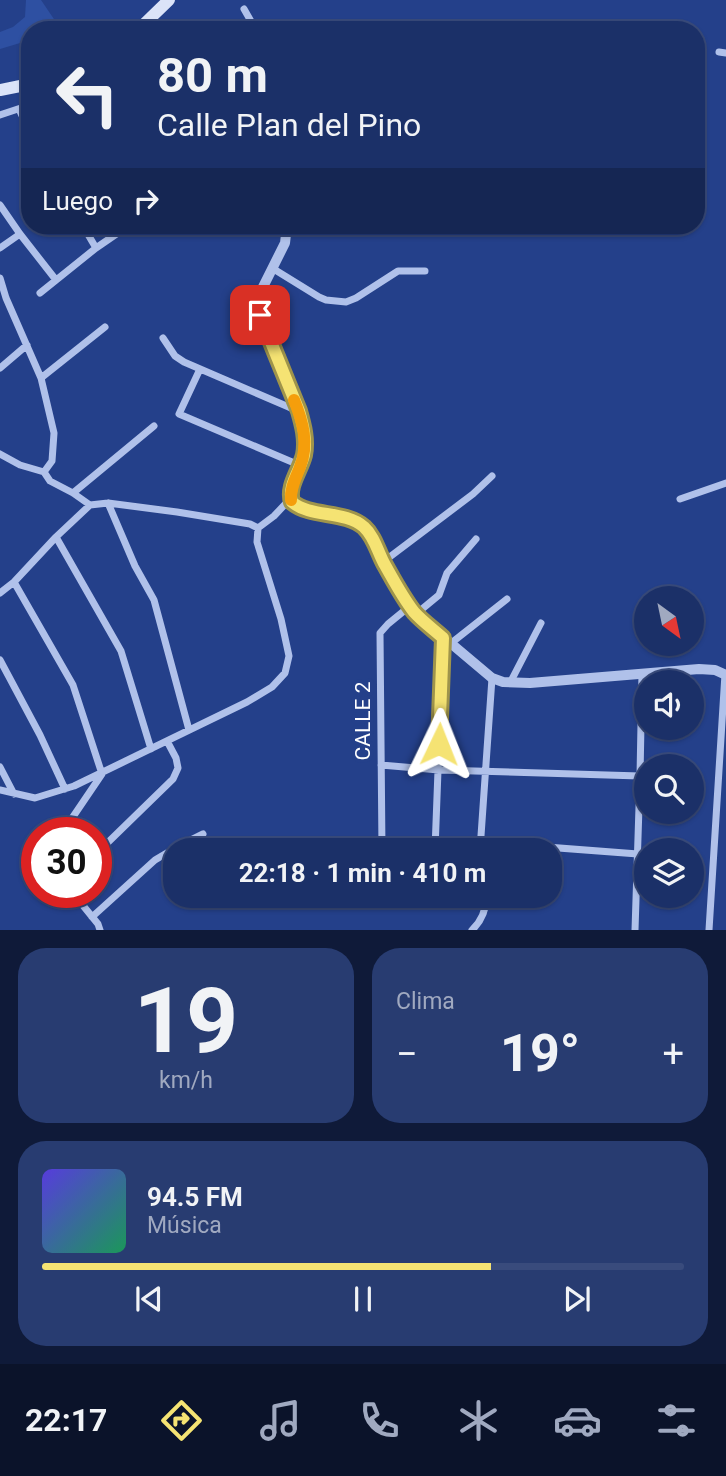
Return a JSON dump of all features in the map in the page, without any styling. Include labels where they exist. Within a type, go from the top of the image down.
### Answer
[{"type":"main road","points":[[147,21],[169,0]]},
{"type":"main road","points":[[0,90],[21,86]]},
{"type":"street","points":[[244,9],[251,21]]},
{"type":"street","points":[[0,115],[19,109],[21,113]]},
{"type":"street","points":[[0,205],[56,280]]},
{"type":"street","points":[[0,248],[20,234]]},
{"type":"street","points":[[88,235],[96,248]]},
{"type":"street","points":[[40,293],[115,235]]},
{"type":"street","points":[[286,235],[285,243],[261,291],[260,315],[299,411],[305,437],[301,464],[290,490],[290,498],[295,505],[350,519],[365,528],[413,610],[492,678],[510,683],[530,683],[634,674]]},
{"type":"street","points":[[272,268],[326,300],[346,302],[398,271],[425,271]]},
{"type":"street","points":[[0,278],[41,378],[54,433],[52,461],[44,472]]},
{"type":"street","points":[[41,378],[105,327]]},
{"type":"street","points":[[163,338],[184,362],[299,411]]},
{"type":"street","points":[[0,368],[27,345]]},
{"type":"street","points":[[200,369],[179,414],[301,464]]},
{"type":"street","points":[[73,493],[154,426]]},
{"type":"street","points":[[0,454],[20,465],[44,472],[50,481],[90,505]]},
{"type":"street","points":[[383,562],[473,494],[492,476]]},
{"type":"street","points":[[680,499],[726,483]]},
{"type":"street","points":[[0,790],[34,798],[65,789],[102,774],[272,687],[285,673],[289,656],[281,619],[257,542],[258,528],[274,516],[290,498]]},
{"type":"street","points":[[0,593],[90,505],[108,503],[177,512],[250,524],[258,528]]},
{"type":"street","points":[[108,503],[135,565],[154,600],[189,730]]},
{"type":"street","points":[[56,537],[121,652],[151,749]]},
{"type":"street","name":"CALLE 2","points":[[382,838],[380,633],[388,624],[439,594],[447,573],[476,539]]},
{"type":"street","points":[[14,582],[73,685],[102,774]]},
{"type":"street","points":[[446,641],[507,599]]},
{"type":"street","points":[[510,683],[541,623]]},
{"type":"street","points":[[436,838],[446,641]]},
{"type":"street","points":[[0,660],[65,789]]},
{"type":"street","points":[[685,670],[715,670],[725,674],[709,930]]},
{"type":"street","points":[[481,838],[492,678]]},
{"type":"street","points":[[112,838],[173,779],[178,768],[167,741]]},
{"type":"street","points":[[381,765],[439,770],[634,776]]},
{"type":"street","points":[[0,767],[14,794]]},
{"type":"street","points":[[73,817],[102,774]]},
{"type":"street","points":[[92,916],[155,860],[203,834]]},
{"type":"street","points":[[562,850],[634,854]]},
{"type":"street","points":[[85,908],[100,930]]},
{"type":"street","points":[[472,930],[478,924],[485,908]]},
{"type":"street","points":[[635,930],[636,908]]},
{"type":"shaded area","points":[[26,0],[41,0],[55,21],[21,21],[21,43],[0,49],[0,32],[13,27],[25,17]]},
{"type":"slow traffic","points":[[291,500],[290,490],[301,464],[305,443],[303,426],[294,400]]},
{"type":"route","points":[[260,315],[299,411],[305,437],[301,464],[290,490],[292,502],[300,507],[350,519],[365,528],[410,606],[443,638],[439,744]]}]
